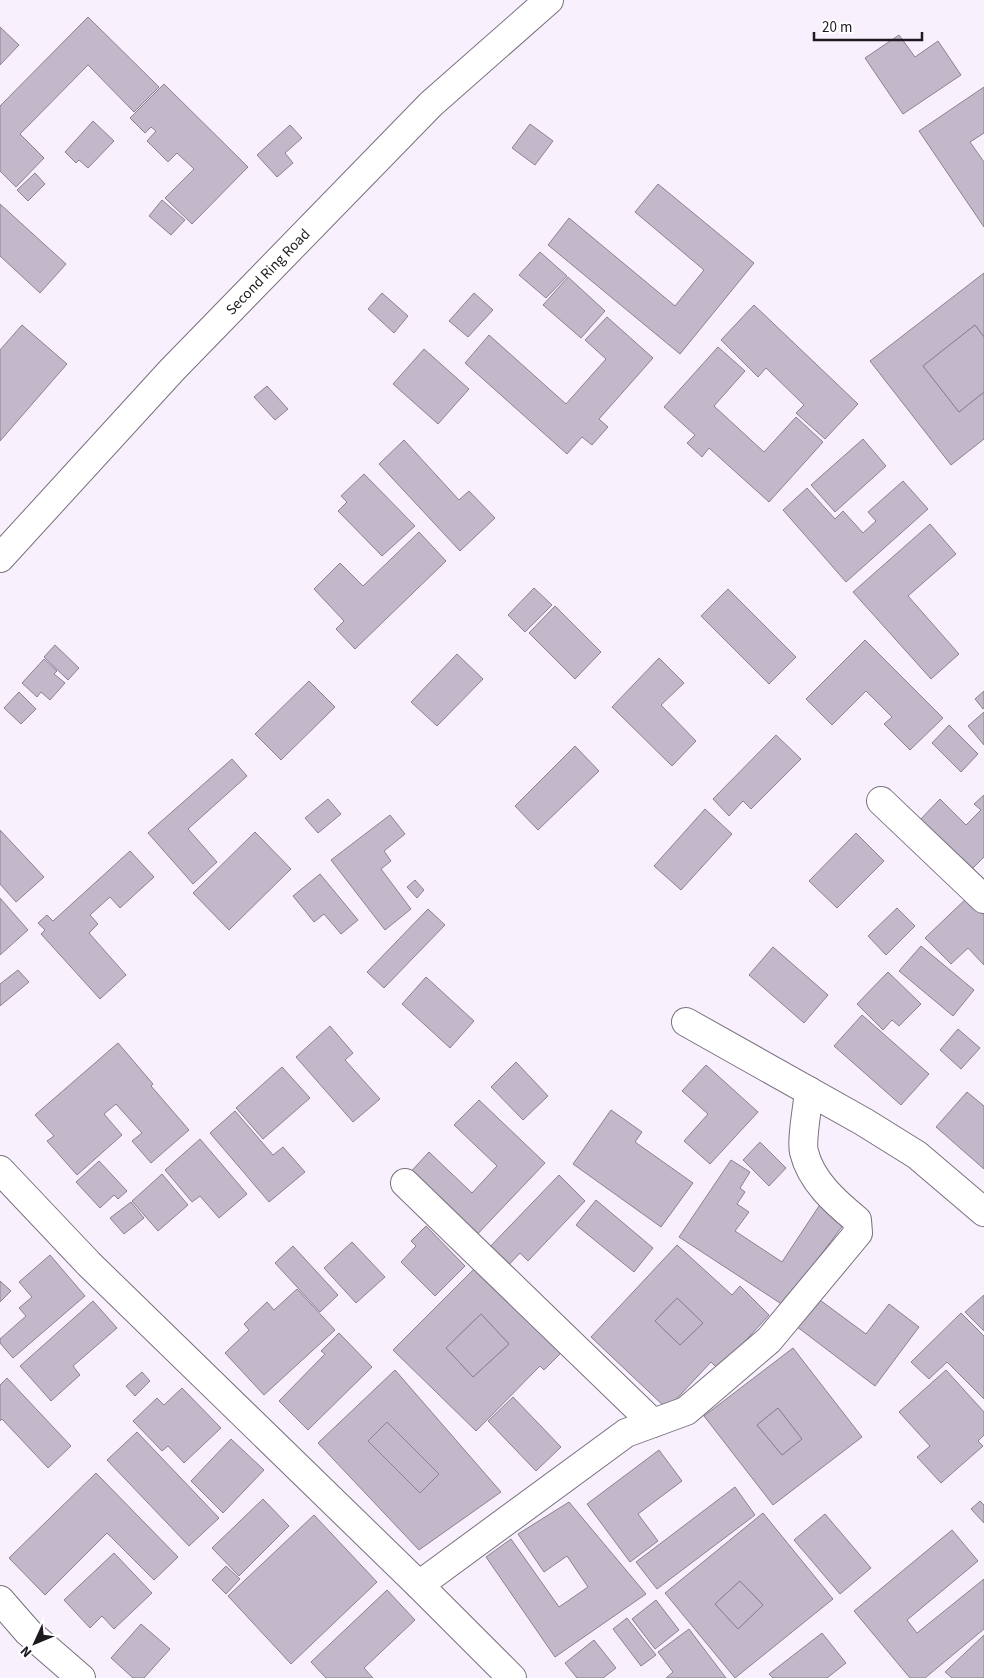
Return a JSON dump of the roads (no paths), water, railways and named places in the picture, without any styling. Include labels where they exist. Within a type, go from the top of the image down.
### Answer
[{"type":"street","name":"Second Ring Road","points":[[0,558],[172,370],[431,104],[549,0]]},
{"type":"street","points":[[881,801],[984,899]]},
{"type":"street","points":[[686,1022],[864,1122],[917,1155],[984,1212]]},
{"type":"street","points":[[419,1585],[626,1433],[686,1411],[769,1340],[858,1233],[857,1220],[843,1209],[815,1179],[803,1151],[809,1091]]},
{"type":"street","points":[[0,1170],[89,1264],[512,1678]]},
{"type":"street","points":[[404,1183],[652,1423]]},
{"type":"street","points":[[0,1600],[28,1632],[81,1678]]}]
